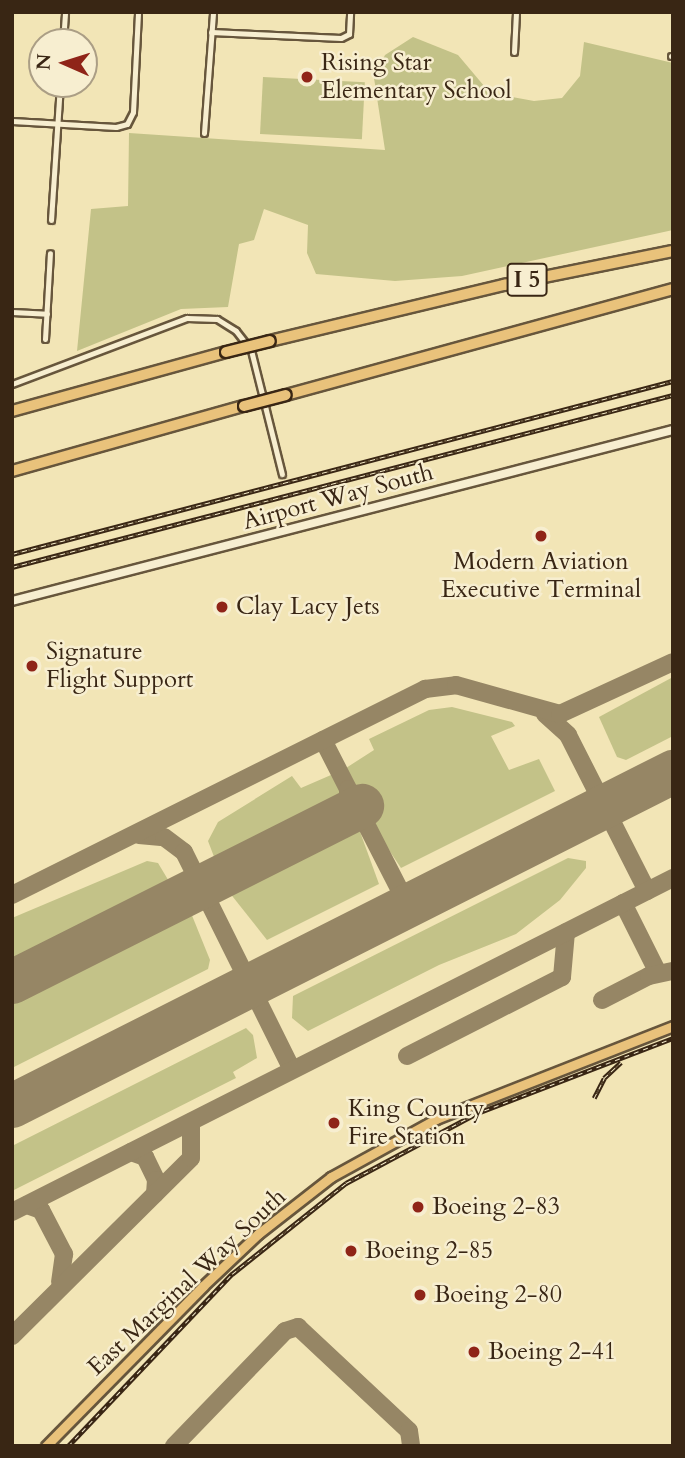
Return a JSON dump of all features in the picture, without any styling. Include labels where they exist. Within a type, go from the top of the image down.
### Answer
[{"type":"highway","name":"I 5","points":[[12,411],[271,341],[504,285],[673,251]]},
{"type":"highway","name":"I 5","points":[[12,471],[673,289]]},
{"type":"main road","name":"Airport Way South","points":[[12,601],[673,430]]},
{"type":"main road","name":"East Marginal Way South","points":[[46,1446],[220,1270],[331,1178],[447,1114],[673,1026]]},
{"type":"street","points":[[12,121],[120,127],[132,112],[138,12]]},
{"type":"street","points":[[204,133],[213,12]]},
{"type":"street","points":[[211,33],[341,38],[349,34],[351,12]]},
{"type":"street","points":[[514,52],[516,12]]},
{"type":"street","points":[[51,220],[59,98]]},
{"type":"street","points":[[45,339],[50,253]]},
{"type":"street","points":[[12,312],[47,314]]},
{"type":"street","points":[[12,384],[187,318],[217,319],[231,326],[250,349],[282,474]]},
{"type":"shaded area","points":[[413,37],[458,55],[490,93],[534,101],[562,98],[580,76],[584,42],[673,63],[673,230],[462,276],[395,281],[316,274],[307,253],[308,225],[264,209],[254,240],[239,244],[228,307],[181,309],[77,351],[91,209],[128,206],[129,133],[385,150],[374,78],[385,55]]},
{"type":"shaded area","points":[[263,77],[365,82],[362,139],[260,134]]},
{"type":"shaded area","points":[[673,677],[673,736],[626,760],[617,757],[599,717]]},
{"type":"shaded area","points":[[452,707],[512,722],[515,726],[491,736],[509,770],[539,759],[555,791],[401,868],[371,823],[376,820],[346,768],[374,750],[369,739],[429,710]]},
{"type":"shaded area","points":[[331,775],[343,796],[337,801],[216,862],[208,841],[218,822],[292,776],[301,788]]},
{"type":"shaded area","points":[[359,829],[379,884],[267,940],[229,892]]},
{"type":"shaded area","points":[[568,858],[586,861],[586,868],[560,900],[516,934],[439,965],[308,1031],[292,1018],[293,996]]},
{"type":"shaded area","points":[[147,861],[158,863],[170,883],[12,960],[12,918]]},
{"type":"shaded area","points":[[191,913],[210,960],[208,969],[12,1068],[12,1003]]},
{"type":"shaded area","points":[[246,1028],[253,1035],[257,1058],[233,1072],[236,1078],[12,1191],[12,1146]]},
{"type":"taxiway","points":[[12,895],[425,689],[456,685],[560,714],[673,662]]},
{"type":"taxiway","points":[[545,714],[568,735],[647,891]]},
{"type":"taxiway","points":[[323,740],[408,906]]},
{"type":"taxiway","points":[[336,819],[348,804],[348,789]]},
{"type":"taxiway","points":[[139,835],[164,837],[184,852],[292,1070]]},
{"type":"taxiway","points":[[12,1212],[673,878]]},
{"type":"taxiway","points":[[623,903],[658,973]]},
{"type":"taxiway","points":[[407,1056],[562,977],[566,932]]},
{"type":"taxiway","points":[[602,1000],[649,976],[673,971]]},
{"type":"taxiway","points":[[12,1336],[191,1158],[191,1122]]},
{"type":"taxiway","points":[[131,1152],[145,1157],[156,1180],[155,1194]]},
{"type":"taxiway","points":[[27,1205],[41,1210],[64,1254],[60,1282]]},
{"type":"taxiway","points":[[174,1446],[285,1331],[298,1327],[409,1431],[411,1446]]},
{"type":"runway","points":[[12,1106],[673,772]]},
{"type":"runway","points":[[12,982],[362,806]]},
{"type":"railway","points":[[12,554],[673,381]]},
{"type":"railway","points":[[12,567],[673,395]]},
{"type":"railway","points":[[68,1446],[232,1274],[346,1183],[475,1114],[673,1038]]},
{"type":"railway","points":[[594,1098],[604,1078],[621,1062]]},
{"type":"place","name":"Rising Star Elementary School","points":[[307,77]]},
{"type":"place","name":"Modern Aviation Executive Terminal","points":[[541,536]]},
{"type":"place","name":"Clay Lacy Jets","points":[[222,607]]},
{"type":"place","name":"Signature Flight Support","points":[[32,666]]},
{"type":"place","name":"King County Fire Station","points":[[334,1123]]},
{"type":"place","name":"Boeing 2-83","points":[[418,1207]]},
{"type":"place","name":"Boeing 2-85","points":[[351,1251]]},
{"type":"place","name":"Boeing 2-80","points":[[420,1295]]},
{"type":"place","name":"Boeing 2-41","points":[[474,1352]]}]
